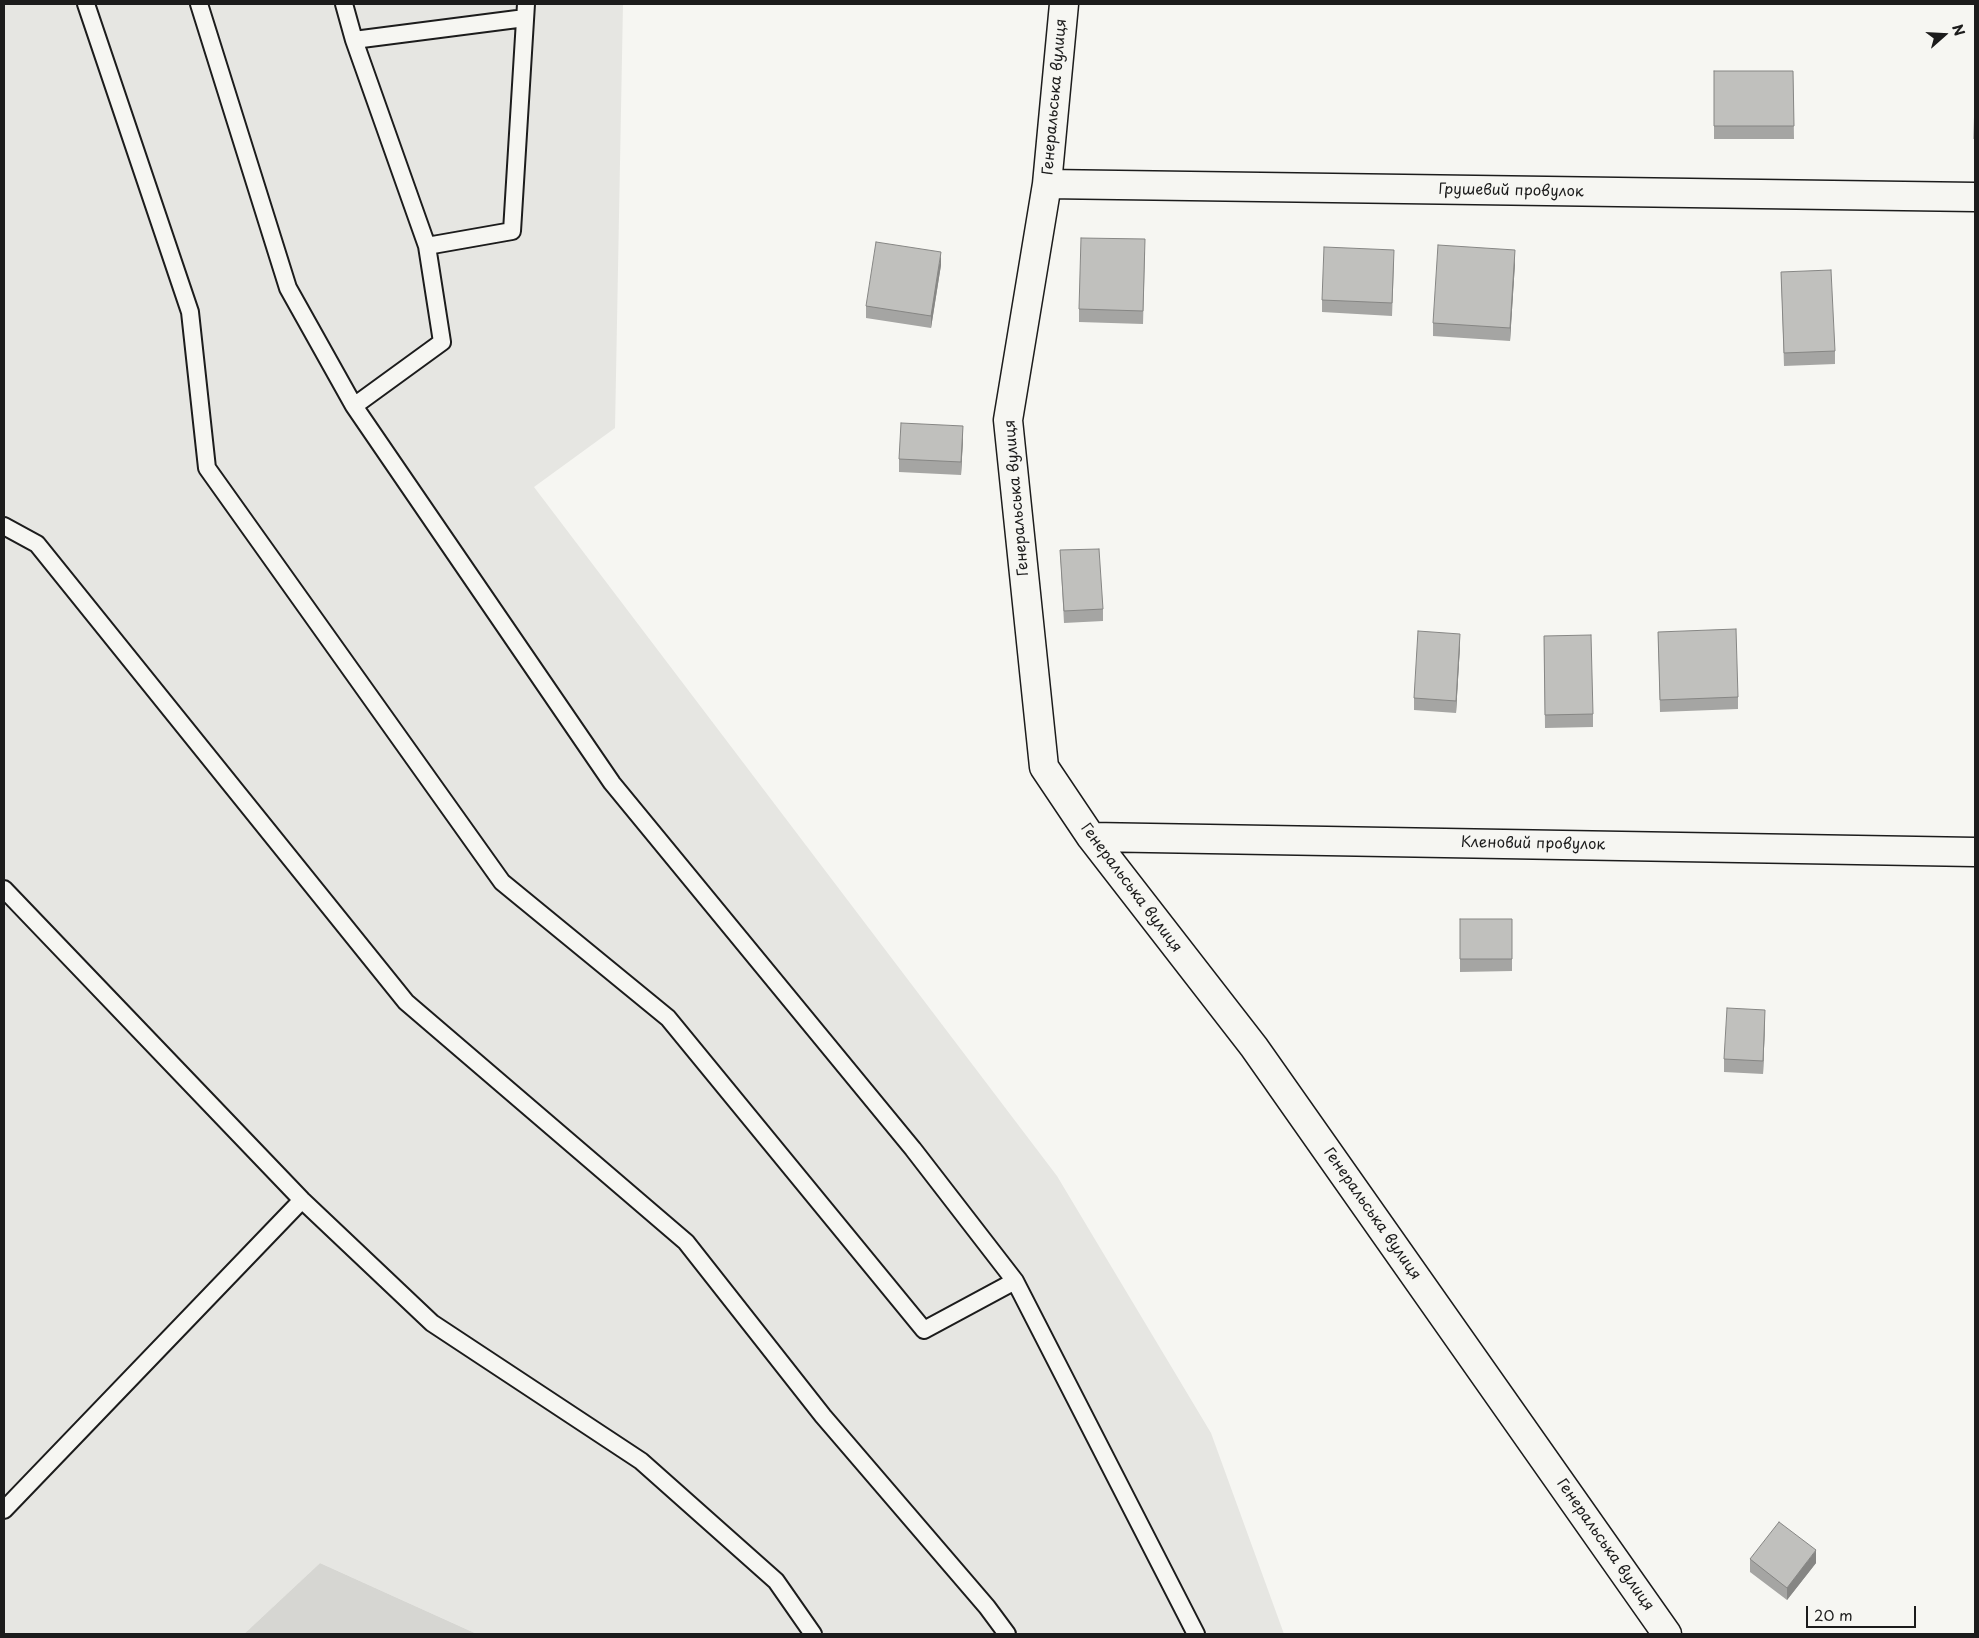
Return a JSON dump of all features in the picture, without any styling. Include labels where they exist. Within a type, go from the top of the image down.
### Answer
[{"type":"street","name":"Генеральська вулиця","points":[[1064,4],[1048,184],[1008,420],[1044,767],[1090,837],[1254,1047],[1667,1634]]},
{"type":"street","name":"Грушевий провулок","points":[[1048,184],[1975,197]]},
{"type":"street","name":"Кленовий провулок","points":[[1090,837],[1975,852]]},
{"type":"lane","points":[[86,4],[190,312],[207,468],[502,882],[668,1018],[924,1330],[1015,1281]]},
{"type":"lane","points":[[199,4],[288,288],[354,406],[612,782],[913,1149],[1015,1281],[1196,1634]]},
{"type":"lane","points":[[344,4],[354,40],[428,246],[442,342],[354,406]]},
{"type":"lane","points":[[354,40],[526,11],[512,231],[428,246]]},
{"type":"lane","points":[[4,526],[37,544],[406,1002],[686,1242],[823,1416],[987,1607],[1007,1634]]},
{"type":"lane","points":[[4,888],[302,1200],[432,1322],[641,1461],[776,1581],[813,1634]]},
{"type":"lane","points":[[4,1510],[302,1200]]},
{"type":"shaded area","points":[[4,4],[623,4],[615,428],[534,487],[1057,1176],[1211,1433],[1284,1634],[477,1634],[320,1563],[244,1634],[4,1634]]},
{"type":"shaded area","points":[[320,1563],[477,1634],[244,1634]]},
{"type":"building","points":[[1714,71],[1793,71],[1794,126],[1714,126]]},
{"type":"building","points":[[1975,95],[1975,139],[1974,139]]},
{"type":"building","points":[[1081,238],[1145,239],[1143,311],[1079,309]]},
{"type":"building","points":[[876,242],[941,252],[931,316],[866,306]]},
{"type":"building","points":[[1438,245],[1515,250],[1510,328],[1433,323]]},
{"type":"building","points":[[1324,247],[1394,250],[1392,303],[1322,300]]},
{"type":"building","points":[[1831,270],[1835,351],[1784,353],[1781,272]]},
{"type":"building","points":[[901,423],[963,426],[961,462],[899,459]]},
{"type":"building","points":[[1099,549],[1103,609],[1064,611],[1060,550]]},
{"type":"building","points":[[1736,629],[1738,697],[1660,700],[1658,632]]},
{"type":"building","points":[[1418,631],[1460,634],[1456,701],[1414,698]]},
{"type":"building","points":[[1591,635],[1593,714],[1545,715],[1544,636]]},
{"type":"building","points":[[1460,919],[1512,919],[1512,959],[1460,959]]},
{"type":"building","points":[[1727,1008],[1765,1010],[1763,1061],[1724,1059]]},
{"type":"building","points":[[1779,1522],[1816,1550],[1787,1588],[1750,1559]]}]
